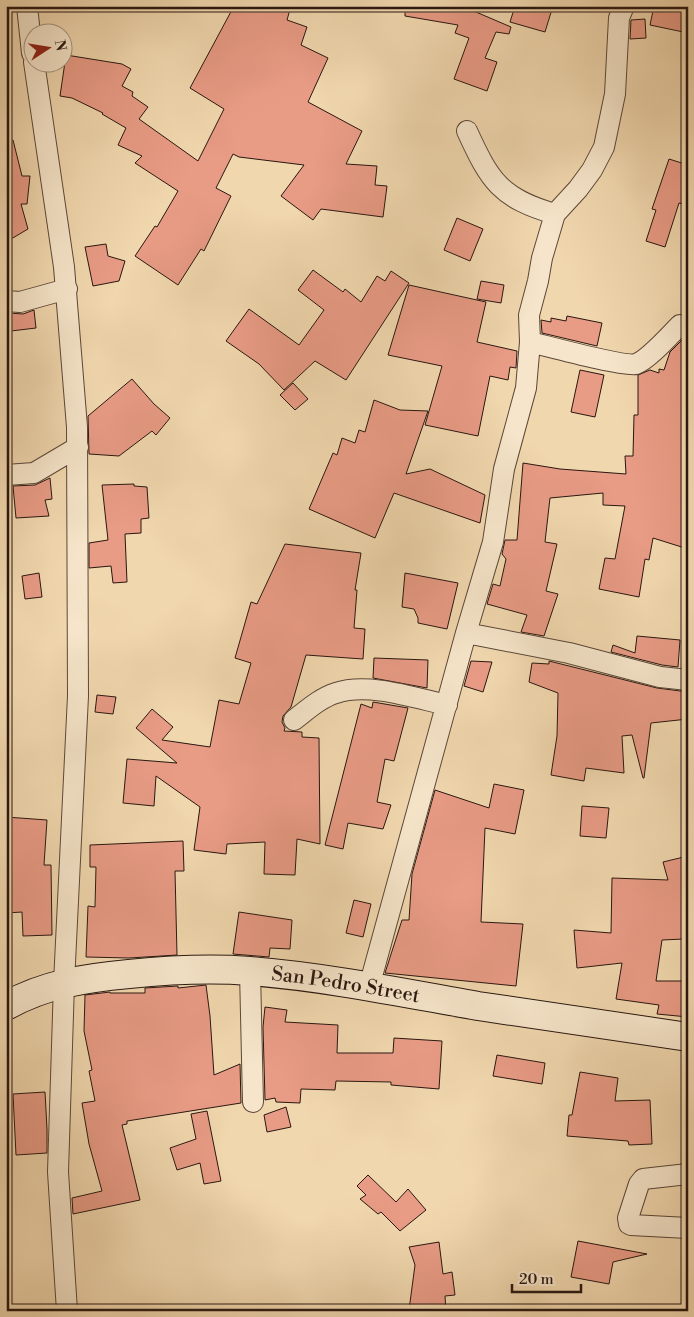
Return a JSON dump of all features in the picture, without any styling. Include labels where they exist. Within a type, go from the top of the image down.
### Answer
[{"type":"street","points":[[26,6],[28,22]]},
{"type":"street","points":[[369,987],[466,633],[493,542],[504,468],[526,388],[530,342],[529,315],[542,258],[555,214],[578,189],[592,170],[604,147],[615,94],[619,18],[624,6]]},
{"type":"street","points":[[35,72],[67,289],[78,447],[78,696],[64,983],[58,1172],[67,1311]]},
{"type":"street","points":[[467,132],[486,171],[504,190],[522,203],[555,214]]},
{"type":"street","points":[[6,302],[20,302],[67,289]]},
{"type":"street","points":[[530,342],[612,361],[634,364],[647,357],[680,326]]},
{"type":"street","points":[[6,476],[34,472],[78,447]]},
{"type":"street","points":[[466,633],[569,652],[660,677],[688,680]]},
{"type":"street","points":[[294,720],[320,700],[337,692],[350,690],[373,690],[447,705]]},
{"type":"street","name":"San Pedro Street","points":[[6,1006],[26,995],[64,983],[89,978],[152,972],[200,970],[250,971],[369,987],[565,1020],[688,1037]]},
{"type":"street","points":[[250,971],[253,1102]]},
{"type":"street","points":[[688,1174],[643,1179],[639,1184],[628,1218],[631,1225],[688,1228]]},
{"type":"building","points":[[234,6],[291,6],[287,20],[307,27],[301,45],[328,58],[308,102],[362,131],[346,164],[377,166],[375,185],[387,186],[383,217],[321,209],[313,220],[281,196],[304,165],[239,157],[233,154],[216,188],[231,196],[204,251],[201,249],[178,285],[135,256],[155,226],[157,227],[178,191],[135,163],[142,156],[118,145],[126,128],[103,113],[72,98],[60,96],[64,72],[72,72],[72,56],[122,64],[131,69],[122,86],[133,92],[132,96],[148,107],[139,119],[198,161],[224,109],[190,88]]},
{"type":"building","points":[[405,6],[462,6],[511,27],[509,34],[496,32],[485,58],[497,62],[487,91],[454,79],[469,38],[455,33],[458,25],[405,16]]},
{"type":"building","points":[[515,6],[553,6],[545,32],[510,22]]},
{"type":"building","points":[[654,6],[688,6],[688,33],[650,25]]},
{"type":"building","points":[[645,19],[646,38],[630,39],[631,20]]},
{"type":"building","points":[[13,140],[22,176],[30,176],[27,204],[21,204],[28,229],[6,242],[6,141]]},
{"type":"building","points":[[669,159],[688,165],[688,205],[679,203],[665,247],[646,241],[656,210],[652,209]]},
{"type":"building","points":[[457,218],[483,229],[470,261],[444,250]]},
{"type":"building","points":[[106,244],[108,256],[125,261],[119,281],[93,286],[85,247]]},
{"type":"building","points":[[313,270],[343,292],[345,289],[361,302],[377,276],[385,281],[391,271],[409,283],[346,380],[315,361],[284,390],[259,364],[226,341],[249,309],[299,345],[324,310],[298,290]]},
{"type":"building","points":[[481,281],[504,285],[501,303],[477,299]]},
{"type":"building","points":[[409,285],[486,302],[477,342],[517,351],[516,368],[510,367],[508,380],[490,376],[478,436],[425,425],[442,366],[388,355]]},
{"type":"building","points":[[34,310],[36,328],[11,331],[9,313],[23,314]]},
{"type":"building","points":[[567,316],[602,323],[597,346],[542,333],[541,320],[551,322],[551,318],[566,321]]},
{"type":"building","points":[[688,334],[688,549],[653,538],[649,560],[645,559],[639,597],[599,589],[605,558],[615,559],[625,506],[603,505],[603,493],[550,498],[545,542],[557,544],[546,591],[558,594],[544,636],[521,632],[527,615],[487,604],[493,584],[500,586],[506,559],[502,554],[505,540],[517,540],[523,463],[560,469],[626,474],[625,456],[633,456],[634,415],[638,415],[638,375],[650,370],[659,373],[659,369],[664,370],[670,352]]},
{"type":"building","points":[[580,370],[604,375],[595,417],[571,412]]},
{"type":"building","points":[[132,379],[154,404],[170,418],[156,435],[152,431],[119,456],[89,454],[88,416]]},
{"type":"building","points":[[293,383],[308,399],[295,410],[280,395]]},
{"type":"building","points":[[374,400],[400,410],[428,411],[406,474],[430,469],[485,495],[480,523],[394,493],[375,538],[309,509],[333,453],[337,455],[342,438],[355,443],[359,430],[365,432]]},
{"type":"building","points":[[50,478],[52,499],[45,500],[49,516],[16,518],[13,486],[35,485]]},
{"type":"building","points":[[134,484],[134,486],[147,487],[149,518],[141,519],[141,533],[125,534],[127,582],[113,583],[111,566],[89,568],[89,543],[108,540],[102,485]]},
{"type":"building","points":[[285,544],[361,553],[355,590],[357,590],[354,628],[365,629],[363,659],[306,655],[291,707],[283,716],[284,731],[302,732],[302,737],[319,738],[320,844],[297,839],[295,875],[264,874],[265,842],[227,844],[226,854],[194,850],[200,807],[156,776],[154,806],[123,803],[127,759],[177,763],[136,728],[152,709],[173,727],[162,740],[210,747],[219,700],[239,704],[251,663],[235,658],[251,602],[257,604]]},
{"type":"building","points":[[39,573],[42,597],[25,599],[22,576]]},
{"type":"building","points":[[405,573],[458,583],[447,629],[418,623],[414,609],[402,607]]},
{"type":"building","points":[[637,636],[680,640],[678,667],[662,665],[611,652],[613,645],[635,653]]},
{"type":"building","points":[[374,658],[428,660],[427,688],[373,678]]},
{"type":"building","points":[[471,661],[492,662],[483,692],[464,686]]},
{"type":"building","points":[[549,661],[657,688],[688,692],[688,719],[651,723],[644,778],[632,735],[622,736],[624,773],[586,768],[584,781],[551,775],[557,736],[558,693],[529,682],[532,663],[549,664]]},
{"type":"building","points":[[97,695],[116,697],[113,714],[95,712]]},
{"type":"building","points":[[373,702],[408,708],[394,761],[385,759],[377,802],[391,805],[383,829],[348,823],[343,849],[325,845],[361,704],[372,708]]},
{"type":"building","points":[[494,784],[524,790],[515,834],[485,828],[481,922],[523,924],[516,986],[385,973],[402,920],[409,920],[412,874],[435,790],[489,808]]},
{"type":"building","points":[[582,806],[609,808],[606,838],[580,836]]},
{"type":"building","points":[[6,817],[47,820],[44,865],[51,865],[52,935],[23,936],[22,912],[6,913]]},
{"type":"building","points":[[183,841],[184,871],[175,871],[177,955],[129,958],[86,957],[88,906],[95,907],[96,867],[90,867],[90,845]]},
{"type":"building","points":[[688,856],[688,906],[683,906],[684,939],[662,940],[656,981],[688,981],[688,1017],[657,1014],[659,1005],[616,999],[622,963],[577,968],[574,930],[611,933],[612,878],[668,880],[663,862]]},
{"type":"building","points":[[354,900],[371,904],[363,937],[346,933]]},
{"type":"building","points":[[239,912],[292,920],[290,949],[270,948],[269,957],[233,954]]},
{"type":"building","points":[[206,985],[214,1075],[240,1064],[241,1103],[127,1121],[127,1124],[122,1125],[140,1200],[73,1214],[72,1198],[102,1191],[89,1144],[82,1103],[95,1101],[89,1071],[92,1070],[84,1031],[85,995],[110,992],[145,993],[145,988],[178,986],[178,988]]},
{"type":"building","points":[[265,1007],[287,1010],[285,1022],[338,1025],[337,1053],[393,1053],[394,1038],[442,1041],[439,1089],[391,1085],[391,1082],[336,1081],[335,1090],[301,1089],[300,1103],[276,1102],[275,1098],[265,1100],[263,1027]]},
{"type":"building","points":[[497,1055],[545,1063],[542,1084],[493,1076]]},
{"type":"building","points":[[580,1072],[618,1078],[615,1101],[650,1100],[652,1144],[629,1145],[628,1141],[567,1136],[569,1115],[572,1115]]},
{"type":"building","points":[[45,1092],[47,1153],[16,1155],[13,1094]]},
{"type":"building","points":[[286,1107],[291,1127],[267,1132],[264,1115]]},
{"type":"building","points":[[207,1111],[221,1181],[204,1184],[200,1163],[177,1170],[170,1148],[196,1139],[191,1114]]},
{"type":"building","points":[[368,1175],[396,1202],[408,1189],[426,1210],[400,1231],[381,1212],[378,1214],[360,1199],[366,1195],[357,1186]]},
{"type":"building","points":[[578,1241],[647,1254],[613,1262],[609,1284],[571,1277]]},
{"type":"building","points":[[439,1242],[443,1274],[452,1272],[455,1295],[445,1296],[446,1311],[409,1310],[415,1265],[409,1247]]}]
